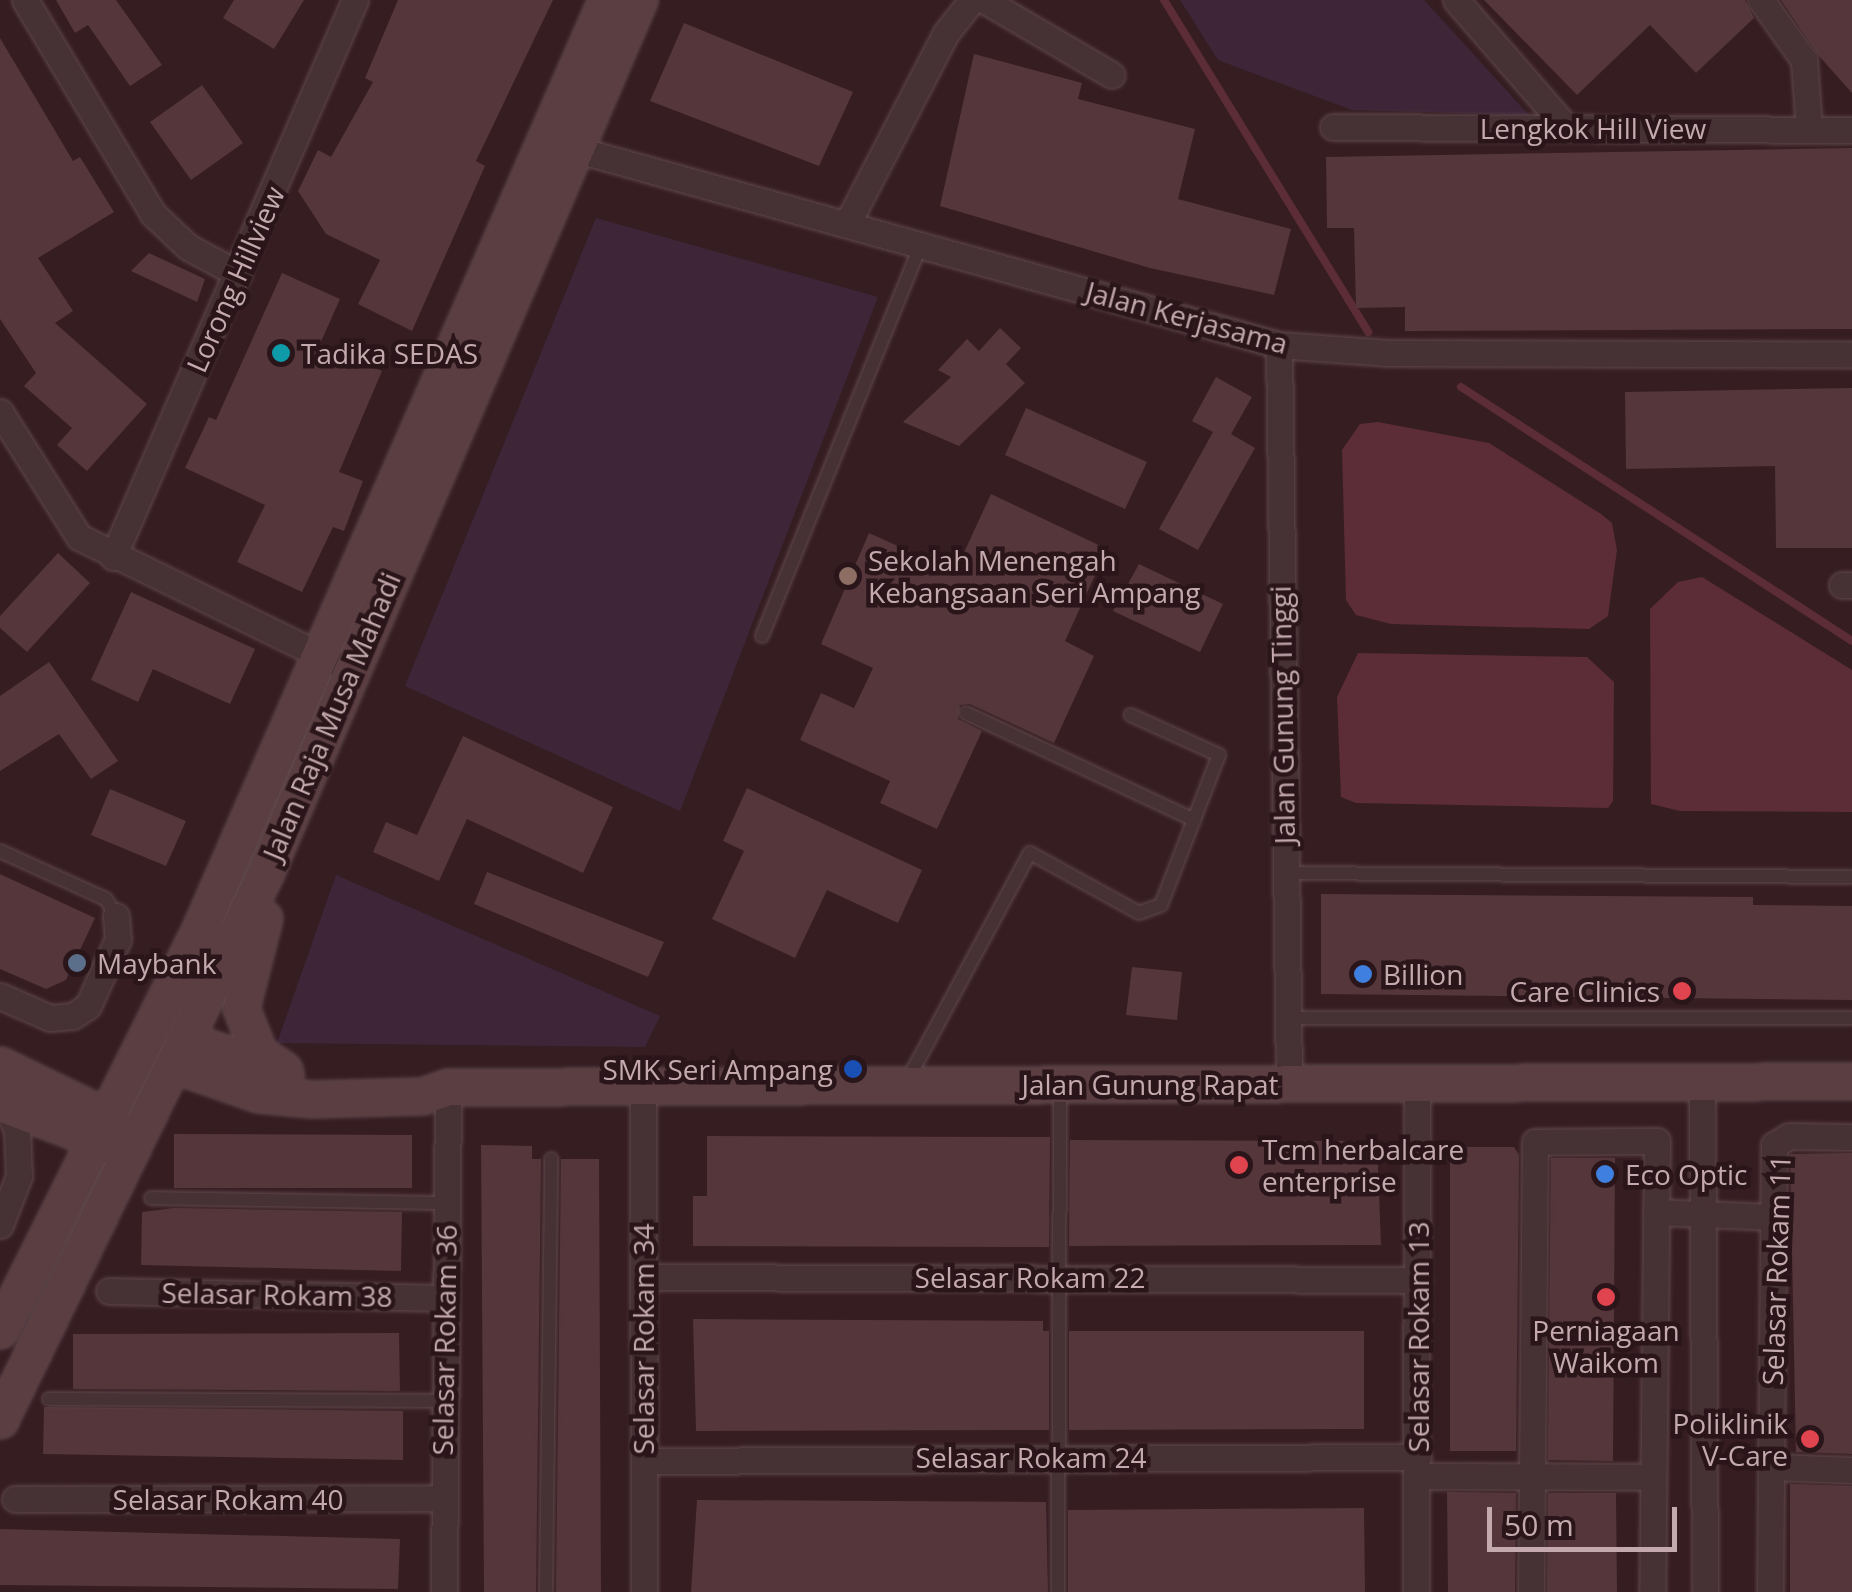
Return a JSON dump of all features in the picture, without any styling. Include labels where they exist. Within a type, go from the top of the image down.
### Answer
[{"type":"main road","name":"Jalan Raja Musa Mahadi","points":[[0,1330],[336,662],[557,144],[606,0]]},
{"type":"main road","name":"Jalan Raja Musa Mahadi","points":[[557,144],[639,0]]},
{"type":"main road","name":"Jalan Raja Musa Mahadi","points":[[0,1420],[136,1151],[177,1050],[265,874],[336,662]]},
{"type":"main road","points":[[265,874],[271,895],[241,1008],[258,1054],[299,1076]]},
{"type":"main road","points":[[100,1131],[177,1050],[164,1002]]},
{"type":"main road","name":"Jalan Gunung Rapat","points":[[177,1050],[265,1072],[299,1076],[422,1075],[448,1088]]},
{"type":"main road","name":"Jalan Gunung Rapat","points":[[177,1050],[258,1094],[312,1099],[422,1096],[448,1088],[1060,1082],[1852,1082]]},
{"type":"main road","points":[[0,1066],[136,1151]]},
{"type":"main road","points":[[3,1105],[100,1131]]},
{"type":"street","points":[[25,0],[153,214],[188,247],[238,274]]},
{"type":"street","name":"Lorong Hillview","points":[[112,557],[355,0]]},
{"type":"street","points":[[848,224],[946,33],[972,0]]},
{"type":"street","points":[[984,0],[1112,75]]},
{"type":"street","points":[[1456,0],[1565,126]]},
{"type":"street","points":[[1761,0],[1804,60],[1809,130]]},
{"type":"street","name":"Lengkok Hill View","points":[[1333,128],[1852,130]]},
{"type":"street","name":"Jalan Kerjasama","points":[[557,144],[1279,345],[1389,352],[1852,355]]},
{"type":"street","name":"Jalan Gunung Tinggi","points":[[1279,345],[1289,1084]]},
{"type":"street","points":[[0,412],[66,522],[112,557],[336,662]]},
{"type":"street","points":[[0,996],[50,1018],[73,1016],[88,1006],[118,939],[116,916]]},
{"type":"street","name":"Selasar Rokam 13","points":[[1416,1592],[1418,1083]]},
{"type":"street","points":[[1702,1084],[1705,1592]]},
{"type":"street","name":"Selasar Rokam 34","points":[[643,1086],[644,1592]]},
{"type":"street","name":"Selasar Rokam 36","points":[[444,1592],[448,1088]]},
{"type":"street","points":[[0,1226],[19,1176],[17,1130],[3,1105]]},
{"type":"street","name":"Selasar Rokam 11","points":[[1770,1592],[1774,1146],[1789,1136],[1852,1137]]},
{"type":"street","points":[[1531,1592],[1528,1477],[1535,1142],[1657,1142],[1652,1592]]},
{"type":"street","points":[[1656,1212],[1772,1218]]},
{"type":"street","name":"Selasar Rokam 22","points":[[643,1277],[1418,1280]]},
{"type":"street","name":"Selasar Rokam 38","points":[[109,1291],[444,1298]]},
{"type":"street","name":"Selasar Rokam 24","points":[[644,1461],[1060,1456],[1418,1467],[1528,1477],[1652,1477]]},
{"type":"street","points":[[1772,1467],[1852,1470]]},
{"type":"street","name":"Selasar Rokam 40","points":[[15,1499],[442,1498]]},
{"type":"lane","points":[[762,636],[921,245]]},
{"type":"lane","points":[[966,713],[1194,820]]},
{"type":"lane","points":[[906,1084],[1030,852],[1140,913],[1161,906],[1219,755],[1131,715]]},
{"type":"lane","points":[[0,851],[106,898],[116,916]]},
{"type":"lane","points":[[1284,873],[1852,877]]},
{"type":"lane","points":[[1288,1018],[1852,1018]]},
{"type":"lane","points":[[1058,1592],[1060,1082]]},
{"type":"lane","points":[[546,1592],[551,1159]]},
{"type":"lane","points":[[152,1198],[445,1204]]},
{"type":"lane","points":[[48,1399],[443,1401]]},
{"type":"shaded area","points":[[1180,0],[1424,0],[1529,115],[1352,110],[1218,60]]},
{"type":"shaded area","points":[[596,218],[878,297],[680,811],[405,686]]},
{"type":"shaded area","points":[[1378,422],[1489,443],[1612,523],[1617,550],[1608,616],[1589,629],[1391,624],[1356,615],[1346,600],[1342,450],[1360,424]]},
{"type":"shaded area","points":[[1702,577],[1852,670],[1852,812],[1680,811],[1651,804],[1650,609],[1678,582]]},
{"type":"shaded area","points":[[1358,653],[1587,657],[1614,682],[1613,801],[1608,808],[1356,803],[1341,797],[1337,697]]},
{"type":"shaded area","points":[[336,875],[660,1016],[645,1047],[277,1043]]},
{"type":"building","points":[[56,0],[116,0],[162,65],[130,86],[88,25],[75,33]]},
{"type":"building","points":[[234,0],[304,0],[274,49],[223,18]]},
{"type":"building","points":[[398,0],[553,0],[476,161],[485,166],[412,331],[358,304],[380,260],[326,234],[298,191],[318,150],[331,157],[373,82],[365,78]]},
{"type":"building","points":[[1484,0],[1745,0],[1754,18],[1696,73],[1650,25],[1577,95]]},
{"type":"building","points":[[1781,0],[1852,0],[1852,93],[1819,56]]},
{"type":"building","points":[[684,23],[853,92],[819,166],[650,101]]},
{"type":"building","points":[[0,38],[73,161],[80,157],[114,212],[38,258],[73,311],[55,323],[147,404],[87,471],[57,445],[72,428],[24,386],[36,373],[0,319]]},
{"type":"building","points":[[974,54],[1082,83],[1078,99],[1195,129],[1178,199],[1291,229],[1274,295],[1150,268],[940,206]]},
{"type":"building","points":[[202,85],[243,143],[191,180],[150,122]]},
{"type":"building","points":[[1852,148],[1852,329],[1405,331],[1405,307],[1356,308],[1354,228],[1327,228],[1326,157]]},
{"type":"building","points":[[149,253],[205,279],[197,302],[131,271]]},
{"type":"building","points":[[282,273],[340,299],[320,344],[382,371],[339,472],[363,481],[344,531],[333,527],[302,592],[237,562],[265,505],[185,468],[209,417],[216,420]]},
{"type":"building","points":[[1000,328],[1021,348],[1006,364],[1025,383],[959,446],[903,422],[951,377],[938,370],[967,339],[979,351]]},
{"type":"building","points":[[1216,377],[1252,397],[1231,434],[1255,448],[1198,550],[1159,529],[1213,432],[1192,421]]},
{"type":"building","points":[[1852,388],[1852,548],[1776,548],[1775,466],[1626,469],[1625,392]]},
{"type":"building","points":[[1026,408],[1147,462],[1125,509],[1005,455]]},
{"type":"building","points":[[991,494],[1107,549],[1065,641],[1094,656],[1054,743],[970,704],[960,705],[958,719],[982,731],[937,829],[880,803],[890,781],[800,740],[821,693],[854,708],[873,668],[821,644],[869,533],[955,572]]},
{"type":"building","points":[[58,553],[90,583],[27,652],[0,628],[0,616]]},
{"type":"building","points":[[1139,564],[1223,604],[1200,652],[1113,611]]},
{"type":"building","points":[[131,592],[255,649],[230,704],[153,669],[138,702],[91,680]]},
{"type":"building","points":[[49,662],[118,761],[91,779],[59,734],[0,771],[0,696]]},
{"type":"building","points":[[463,736],[613,807],[583,873],[467,819],[439,881],[373,852],[386,822],[417,835]]},
{"type":"building","points":[[747,788],[922,870],[898,923],[827,890],[795,958],[712,919],[744,851],[723,841]]},
{"type":"building","points":[[110,789],[186,821],[166,866],[91,835]]},
{"type":"building","points":[[487,872],[664,942],[648,977],[474,904]]},
{"type":"building","points":[[0,874],[95,918],[66,980],[46,989],[0,969]]},
{"type":"building","points":[[1321,894],[1753,897],[1753,905],[1852,906],[1852,1000],[1321,994]]},
{"type":"building","points":[[1132,967],[1182,972],[1177,1020],[1126,1015]]},
{"type":"building","points":[[174,1134],[412,1135],[412,1188],[174,1188]]},
{"type":"building","points":[[707,1136],[1050,1137],[1049,1247],[693,1246],[693,1196],[707,1196]]},
{"type":"building","points":[[1070,1140],[1377,1141],[1381,1245],[1069,1246]]},
{"type":"building","points":[[481,1145],[532,1146],[532,1159],[541,1159],[536,1592],[484,1592]]},
{"type":"building","points":[[1450,1147],[1514,1147],[1519,1155],[1516,1451],[1450,1451]]},
{"type":"building","points":[[1852,1153],[1852,1454],[1796,1452],[1790,1154]]},
{"type":"building","points":[[1551,1158],[1615,1158],[1613,1461],[1548,1460]]},
{"type":"building","points":[[561,1159],[599,1159],[601,1592],[556,1592]]},
{"type":"building","points":[[174,1208],[402,1212],[401,1271],[141,1265],[142,1212]]},
{"type":"building","points":[[693,1319],[1043,1321],[1043,1331],[1049,1331],[1049,1430],[696,1431]]},
{"type":"building","points":[[1069,1331],[1364,1331],[1364,1429],[1069,1430]]},
{"type":"building","points":[[399,1333],[400,1391],[73,1389],[73,1334]]},
{"type":"building","points":[[44,1407],[403,1411],[403,1460],[43,1454]]},
{"type":"building","points":[[1790,1484],[1852,1486],[1852,1592],[1790,1592]]},
{"type":"building","points":[[1447,1492],[1516,1493],[1515,1592],[1448,1592]]},
{"type":"building","points":[[1548,1493],[1616,1493],[1617,1592],[1547,1592]]},
{"type":"building","points":[[697,1500],[1046,1502],[1048,1592],[691,1592]]},
{"type":"building","points":[[1364,1508],[1365,1592],[1068,1592],[1068,1510]]},
{"type":"building","points":[[0,1529],[400,1539],[398,1589],[0,1585]]},
{"type":"waterway","points":[[1164,0],[1368,332]]},
{"type":"waterway","points":[[1461,387],[1852,641]]},
{"type":"place","name":"Tadika SEDAS","points":[[281,353]]},
{"type":"place","name":"Sekolah Menengah Kebangsaan Seri Ampang","points":[[848,576]]},
{"type":"place","name":"Maybank","points":[[77,963]]},
{"type":"place","name":"Billion","points":[[1363,974]]},
{"type":"place","name":"Care Clinics","points":[[1682,991]]},
{"type":"place","name":"SMK Seri Ampang","points":[[853,1069]]},
{"type":"place","name":"Tcm herbalcare enterprise","points":[[1239,1165]]},
{"type":"place","name":"Eco Optic","points":[[1605,1174]]},
{"type":"place","name":"Perniagaan Waikom","points":[[1606,1297]]},
{"type":"place","name":"Poliklinik V-Care","points":[[1810,1439]]}]
